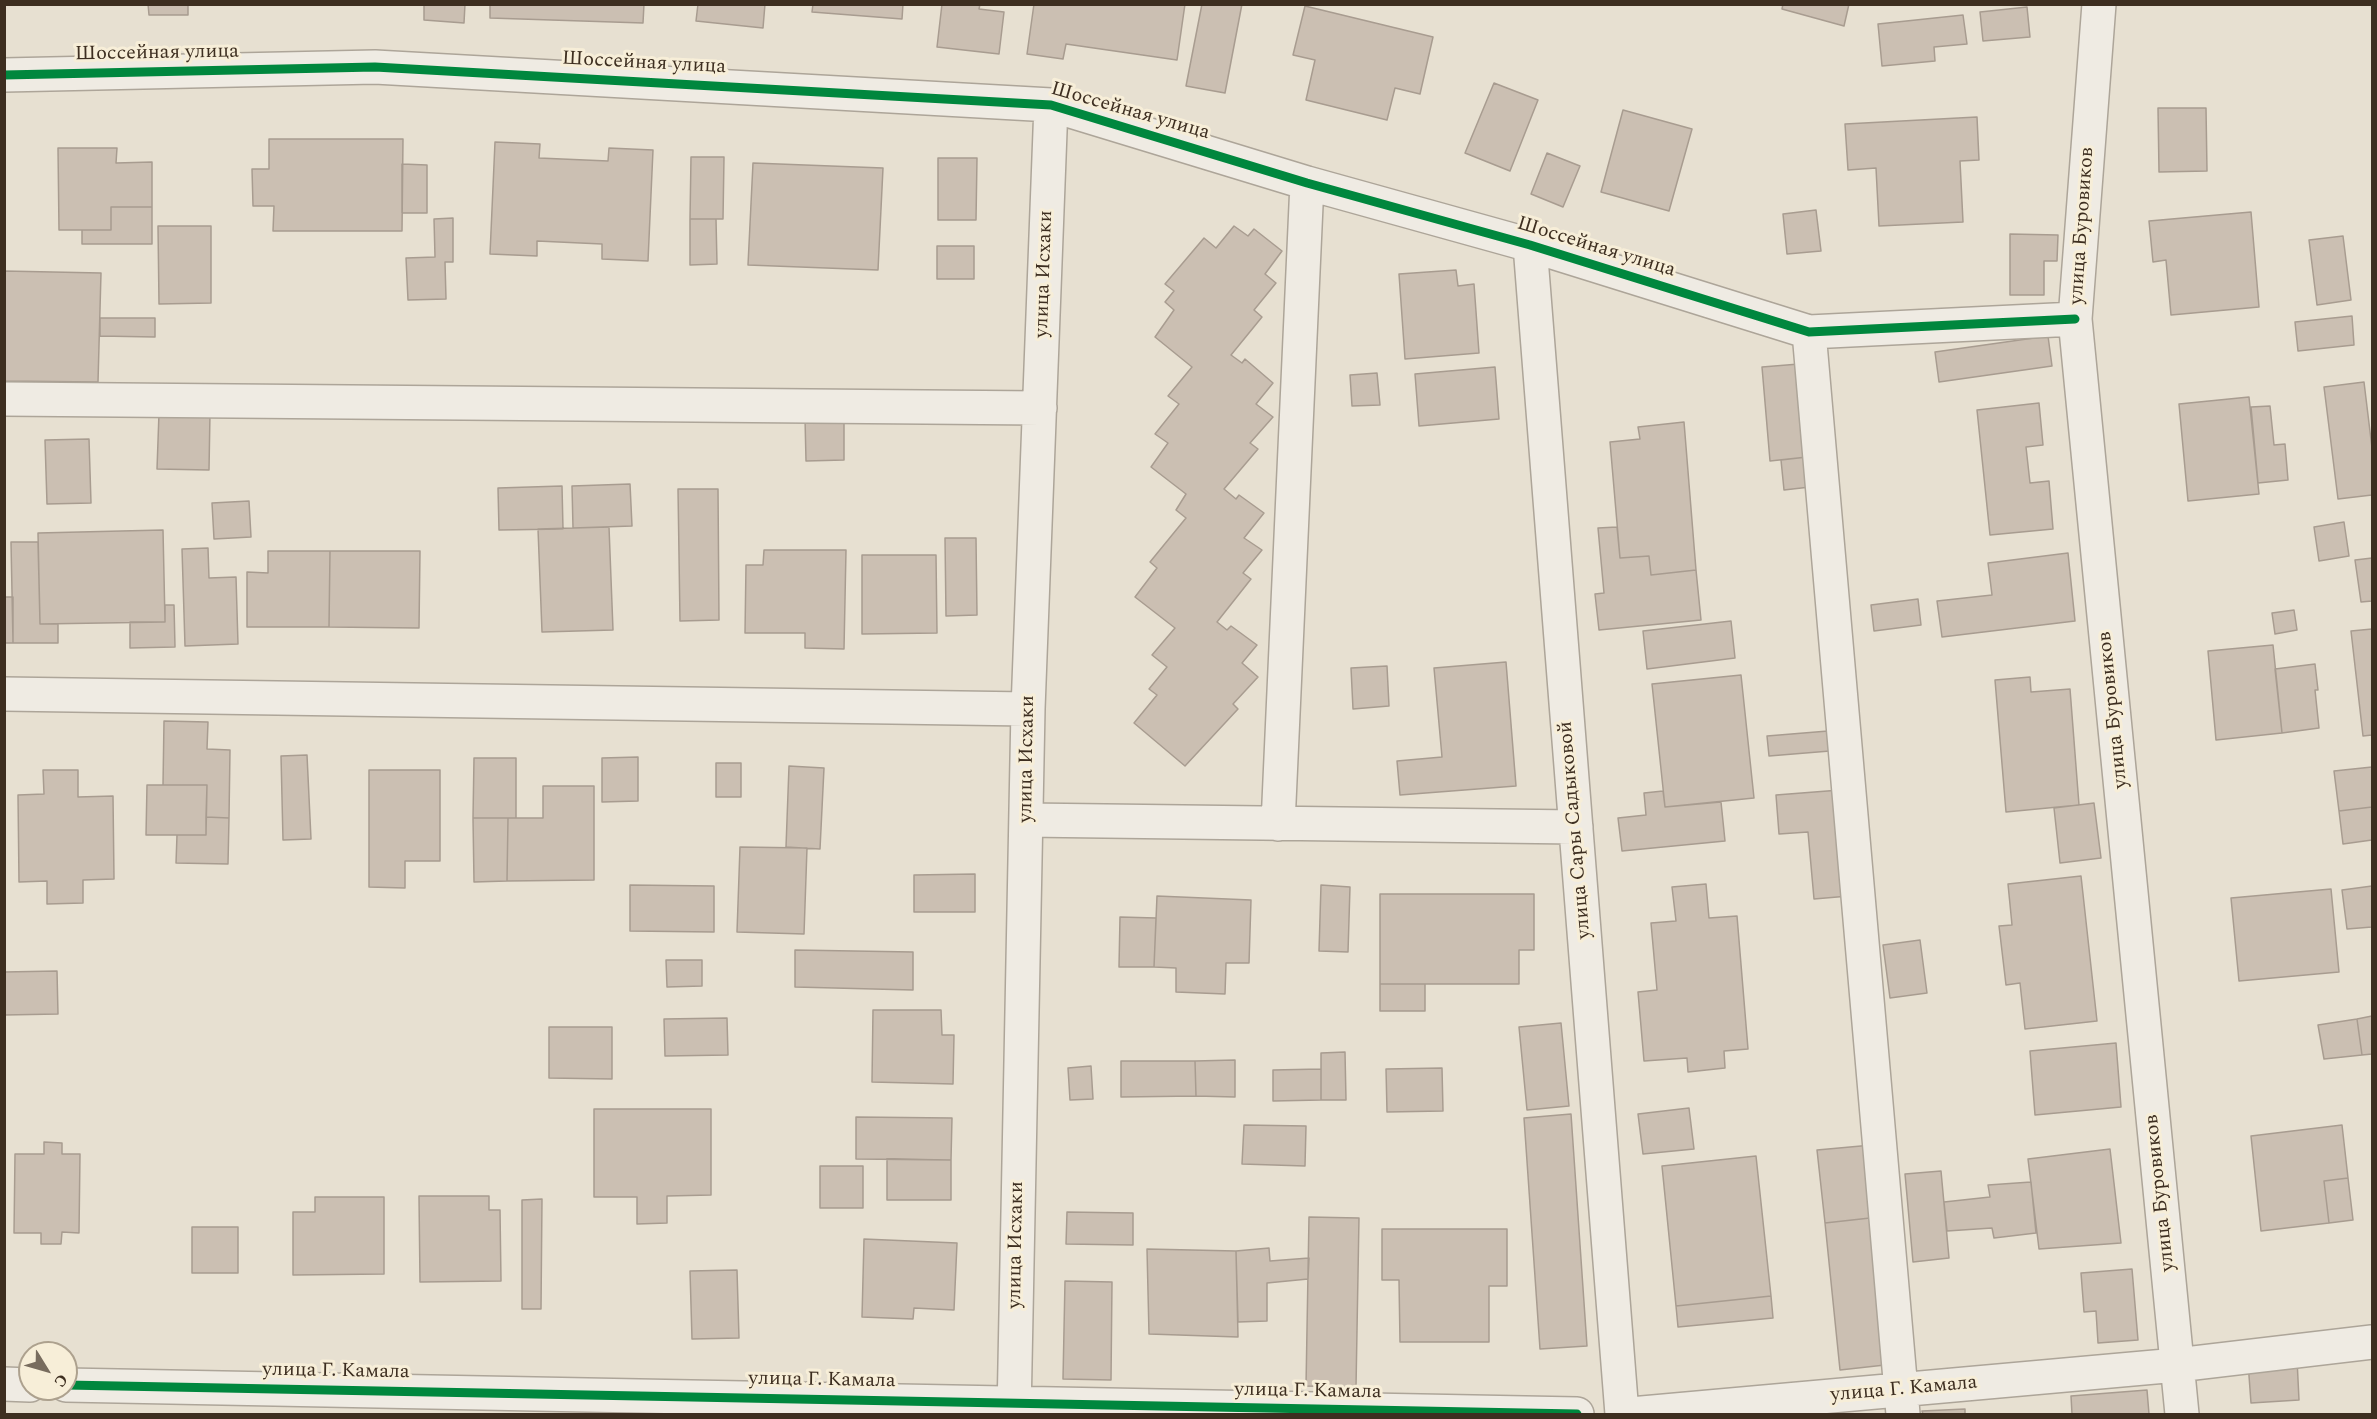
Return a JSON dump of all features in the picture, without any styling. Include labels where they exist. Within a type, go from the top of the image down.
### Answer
[{"type":"street","name":"улица Буровиков","points":[[2100,4],[2075,319],[2182,1414]]},
{"type":"street","name":"Шоссейная улица","points":[[4,75],[375,67],[1051,105],[1307,183],[1530,245],[1809,332],[2075,319]]},
{"type":"street","name":"улица Исхаки","points":[[1014,1408],[1029,709],[1051,105]]},
{"type":"street","points":[[1278,824],[1307,183]]},
{"type":"street","name":"улица Сары Садыковой","points":[[1530,245],[1622,1414]]},
{"type":"street","points":[[1809,332],[1902,1402]]},
{"type":"street","points":[[4,399],[1040,408]]},
{"type":"street","points":[[4,694],[1029,709]]},
{"type":"street","points":[[1026,820],[1576,827]]},
{"type":"street","name":"улица Г. Камала","points":[[1631,1414],[1902,1402],[2178,1365],[2373,1342]]},
{"type":"street","name":"улица Г. Камала","points":[[78,1386],[424,1403],[1577,1414]]},
{"type":"building","points":[[148,4],[188,4],[188,15],[149,15]]},
{"type":"building","points":[[424,4],[465,4],[464,23],[424,20]]},
{"type":"building","points":[[490,4],[644,4],[643,23],[490,18]]},
{"type":"building","points":[[698,4],[765,4],[763,28],[696,21]]},
{"type":"building","points":[[813,4],[903,4],[902,19],[812,12]]},
{"type":"building","points":[[942,4],[980,4],[979,9],[1004,12],[999,54],[937,47]]},
{"type":"building","points":[[1034,4],[1185,4],[1177,60],[1066,44],[1063,59],[1027,54]]},
{"type":"building","points":[[1202,4],[1242,4],[1225,93],[1186,86]]},
{"type":"building","points":[[1783,4],[1849,4],[1844,26],[1782,9]]},
{"type":"building","points":[[1305,6],[1433,37],[1420,94],[1395,88],[1387,120],[1306,100],[1315,60],[1293,55]]},
{"type":"building","points":[[2027,7],[2030,37],[1983,41],[1980,12]]},
{"type":"building","points":[[1963,15],[1967,44],[1934,47],[1935,61],[1882,66],[1878,24]]},
{"type":"building","points":[[1494,83],[1538,100],[1510,171],[1465,153]]},
{"type":"building","points":[[2158,108],[2206,108],[2207,171],[2159,172]]},
{"type":"building","points":[[1623,110],[1692,129],[1669,211],[1601,192]]},
{"type":"building","points":[[1977,117],[1979,160],[1960,161],[1963,222],[1879,226],[1876,168],[1848,170],[1845,124]]},
{"type":"building","points":[[269,139],[403,139],[402,231],[273,231],[274,206],[253,206],[252,169],[269,169]]},
{"type":"building","points":[[495,142],[540,144],[539,158],[608,161],[609,148],[653,150],[648,261],[602,259],[602,244],[537,241],[537,256],[490,254]]},
{"type":"building","points":[[58,148],[117,148],[116,163],[152,162],[152,207],[111,207],[111,230],[59,230]]},
{"type":"building","points":[[1547,153],[1580,166],[1563,207],[1531,194]]},
{"type":"building","points":[[691,157],[724,157],[723,219],[690,219]]},
{"type":"building","points":[[938,158],[977,158],[976,220],[938,220]]},
{"type":"building","points":[[753,163],[883,168],[878,270],[748,265]]},
{"type":"building","points":[[402,164],[427,165],[427,213],[402,213]]},
{"type":"building","points":[[111,207],[152,207],[152,244],[82,244],[82,230],[111,230]]},
{"type":"building","points":[[1816,210],[1821,251],[1787,254],[1783,214]]},
{"type":"building","points":[[2251,212],[2259,307],[2171,315],[2166,260],[2153,262],[2149,221]]},
{"type":"building","points":[[453,218],[453,262],[445,262],[446,299],[408,300],[406,258],[435,257],[434,219]]},
{"type":"building","points":[[690,219],[716,219],[717,264],[690,265]]},
{"type":"building","points":[[158,226],[211,226],[211,303],[159,304]]},
{"type":"building","points":[[1234,226],[1248,236],[1254,229],[1282,251],[1265,274],[1276,283],[1254,310],[1262,317],[1231,355],[1242,363],[1245,359],[1273,383],[1256,404],[1273,417],[1250,443],[1258,449],[1224,489],[1236,499],[1239,495],[1264,513],[1244,538],[1262,550],[1243,573],[1251,579],[1217,622],[1227,630],[1231,626],[1257,645],[1242,663],[1258,677],[1233,704],[1238,709],[1185,766],[1134,723],[1157,695],[1149,689],[1167,667],[1152,655],[1175,628],[1135,597],[1157,568],[1150,562],[1186,518],[1176,510],[1186,494],[1151,467],[1168,443],[1155,434],[1179,404],[1168,396],[1192,367],[1155,337],[1174,310],[1165,302],[1174,291],[1165,284],[1204,238],[1216,248]]},
{"type":"building","points":[[2010,234],[2058,235],[2057,261],[2044,261],[2044,295],[2010,295]]},
{"type":"building","points":[[2343,236],[2351,300],[2317,305],[2309,240]]},
{"type":"building","points":[[937,246],[974,246],[974,279],[937,279]]},
{"type":"building","points":[[1456,270],[1458,286],[1474,284],[1479,353],[1405,359],[1399,274]]},
{"type":"building","points":[[4,271],[101,273],[98,382],[4,381]]},
{"type":"building","points":[[2352,316],[2354,345],[2298,351],[2295,322]]},
{"type":"building","points":[[100,318],[155,318],[155,337],[100,336]]},
{"type":"building","points":[[2048,336],[2052,366],[1939,382],[1935,352]]},
{"type":"building","points":[[1799,364],[1807,457],[1770,461],[1762,367]]},
{"type":"building","points":[[1495,367],[1499,419],[1419,426],[1415,374]]},
{"type":"building","points":[[1377,373],[1380,405],[1352,406],[1350,375]]},
{"type":"building","points":[[2364,382],[2372,448],[2372,495],[2338,499],[2324,387]]},
{"type":"building","points":[[2249,397],[2259,494],[2188,501],[2179,404]]},
{"type":"building","points":[[2039,403],[2043,445],[2026,447],[2030,483],[2049,481],[2053,529],[1990,535],[1977,410]]},
{"type":"building","points":[[2270,406],[2274,445],[2285,444],[2288,480],[2258,483],[2251,407]]},
{"type":"building","points":[[159,413],[210,413],[209,470],[157,469]]},
{"type":"building","points":[[805,418],[844,418],[844,460],[806,461]]},
{"type":"building","points":[[1684,422],[1696,570],[1651,575],[1649,556],[1620,558],[1610,442],[1640,439],[1638,427]]},
{"type":"building","points":[[89,439],[91,503],[47,504],[45,440]]},
{"type":"building","points":[[1807,457],[1810,487],[1784,490],[1781,460]]},
{"type":"building","points":[[630,484],[632,526],[573,528],[572,486]]},
{"type":"building","points":[[562,486],[563,529],[499,530],[498,488]]},
{"type":"building","points":[[678,489],[718,489],[719,620],[680,621]]},
{"type":"building","points":[[249,501],[251,537],[214,539],[212,503]]},
{"type":"building","points":[[2344,522],[2349,556],[2319,561],[2314,527]]},
{"type":"building","points":[[609,527],[613,630],[542,632],[538,529]]},
{"type":"building","points":[[1617,527],[1620,558],[1649,556],[1651,575],[1696,570],[1701,620],[1599,630],[1595,594],[1604,593],[1598,528]]},
{"type":"building","points":[[163,530],[165,622],[40,624],[38,533]]},
{"type":"building","points":[[945,538],[976,538],[977,615],[946,616]]},
{"type":"building","points":[[11,542],[38,542],[40,624],[58,624],[58,643],[13,643]]},
{"type":"building","points":[[208,548],[209,578],[236,577],[238,644],[185,646],[182,549]]},
{"type":"building","points":[[764,550],[846,550],[844,649],[805,648],[805,633],[745,633],[746,565],[763,565]]},
{"type":"building","points":[[268,551],[330,551],[329,627],[247,627],[247,572],[268,573]]},
{"type":"building","points":[[330,551],[420,551],[419,628],[329,627]]},
{"type":"building","points":[[2068,553],[2075,621],[1942,637],[1937,601],[1992,595],[1988,563]]},
{"type":"building","points":[[862,555],[936,555],[937,633],[862,634]]},
{"type":"building","points":[[2372,558],[2372,601],[2361,602],[2355,560]]},
{"type":"building","points":[[4,597],[13,597],[13,643],[4,643]]},
{"type":"building","points":[[1918,599],[1921,625],[1874,631],[1871,605]]},
{"type":"building","points":[[165,605],[174,605],[175,647],[130,648],[130,622],[165,622]]},
{"type":"building","points":[[2294,610],[2297,630],[2275,634],[2272,613]]},
{"type":"building","points":[[1731,621],[1735,658],[1647,669],[1643,631]]},
{"type":"building","points":[[2372,629],[2372,735],[2363,736],[2351,631]]},
{"type":"building","points":[[2273,645],[2282,733],[2216,740],[2208,651]]},
{"type":"building","points":[[1506,662],[1516,786],[1400,795],[1397,761],[1442,757],[1434,668]]},
{"type":"building","points":[[2315,664],[2319,728],[2282,733],[2275,669]]},
{"type":"building","points":[[1387,666],[1389,706],[1353,709],[1351,668]]},
{"type":"building","points":[[1741,675],[1754,798],[1665,807],[1652,684]]},
{"type":"building","points":[[2030,677],[2031,692],[2070,689],[2079,805],[2006,812],[1995,680]]},
{"type":"building","points":[[164,721],[208,722],[207,749],[230,750],[229,818],[206,817],[207,785],[163,785]]},
{"type":"building","points":[[1828,731],[1830,751],[1769,756],[1767,736]]},
{"type":"building","points":[[307,755],[311,839],[283,840],[281,756]]},
{"type":"building","points":[[638,757],[638,801],[602,802],[602,758]]},
{"type":"building","points":[[474,758],[516,758],[516,818],[473,818]]},
{"type":"building","points":[[716,763],[741,763],[741,797],[716,797]]},
{"type":"building","points":[[789,766],[824,768],[820,849],[786,847]]},
{"type":"building","points":[[2372,767],[2372,807],[2339,811],[2334,771]]},
{"type":"building","points":[[43,770],[78,770],[78,797],[113,796],[114,879],[83,880],[83,903],[47,904],[47,881],[19,882],[18,795],[44,794]]},
{"type":"building","points":[[369,770],[440,770],[440,861],[405,861],[405,888],[369,887]]},
{"type":"building","points":[[147,785],[207,785],[206,835],[146,835]]},
{"type":"building","points":[[543,786],[594,786],[594,880],[507,881],[508,818],[543,818]]},
{"type":"building","points":[[1840,790],[1849,896],[1814,899],[1808,832],[1779,834],[1776,795]]},
{"type":"building","points":[[1663,791],[1665,807],[1721,802],[1725,841],[1622,851],[1618,818],[1646,815],[1644,793]]},
{"type":"building","points":[[2094,803],[2101,858],[2060,863],[2054,808]]},
{"type":"building","points":[[2372,807],[2372,840],[2343,844],[2339,811]]},
{"type":"building","points":[[206,817],[229,818],[228,864],[176,863],[177,835],[206,835]]},
{"type":"building","points":[[473,818],[508,818],[507,881],[474,882]]},
{"type":"building","points":[[740,847],[807,848],[804,934],[737,932]]},
{"type":"building","points":[[975,874],[975,912],[914,912],[914,875]]},
{"type":"building","points":[[2081,876],[2097,1021],[2025,1029],[2020,983],[2006,985],[1999,926],[2012,925],[2008,884]]},
{"type":"building","points":[[1706,884],[1709,918],[1737,916],[1748,1049],[1724,1051],[1725,1068],[1688,1072],[1687,1058],[1644,1061],[1638,992],[1657,990],[1651,923],[1676,921],[1672,887]]},
{"type":"building","points":[[630,885],[714,886],[714,932],[630,931]]},
{"type":"building","points":[[1321,885],[1350,887],[1348,952],[1319,951]]},
{"type":"building","points":[[2372,886],[2372,927],[2347,929],[2342,890]]},
{"type":"building","points":[[2331,889],[2339,972],[2239,981],[2231,898]]},
{"type":"building","points":[[1380,894],[1534,894],[1534,950],[1519,950],[1519,984],[1380,984]]},
{"type":"building","points":[[1157,896],[1251,900],[1249,963],[1226,963],[1225,994],[1176,992],[1176,968],[1154,967]]},
{"type":"building","points":[[1120,917],[1156,918],[1154,967],[1119,967]]},
{"type":"building","points":[[1920,940],[1927,993],[1890,998],[1883,945]]},
{"type":"building","points":[[795,950],[913,952],[913,990],[795,987]]},
{"type":"building","points":[[666,960],[702,960],[702,986],[667,987]]},
{"type":"building","points":[[57,971],[58,1014],[4,1015],[4,972]]},
{"type":"building","points":[[1380,984],[1425,984],[1425,1011],[1380,1011]]},
{"type":"building","points":[[873,1010],[941,1010],[942,1035],[954,1035],[953,1084],[872,1082]]},
{"type":"building","points":[[2372,1016],[2372,1054],[2362,1055],[2357,1019]]},
{"type":"building","points":[[727,1018],[728,1055],[665,1056],[664,1019]]},
{"type":"building","points":[[2357,1019],[2362,1055],[2324,1059],[2318,1025]]},
{"type":"building","points":[[1561,1023],[1569,1106],[1527,1110],[1519,1027]]},
{"type":"building","points":[[549,1027],[612,1027],[612,1079],[549,1078]]},
{"type":"building","points":[[2116,1043],[2121,1107],[2035,1115],[2030,1051]]},
{"type":"building","points":[[1345,1052],[1346,1100],[1321,1100],[1321,1053]]},
{"type":"building","points":[[1235,1060],[1235,1097],[1196,1096],[1195,1061]]},
{"type":"building","points":[[1121,1061],[1195,1061],[1196,1096],[1121,1097]]},
{"type":"building","points":[[1091,1066],[1093,1099],[1070,1100],[1068,1068]]},
{"type":"building","points":[[1442,1068],[1443,1111],[1387,1112],[1386,1069]]},
{"type":"building","points":[[1321,1069],[1321,1100],[1273,1101],[1273,1070]]},
{"type":"building","points":[[1689,1108],[1694,1149],[1643,1154],[1638,1114]]},
{"type":"building","points":[[594,1109],[711,1109],[711,1195],[667,1196],[667,1223],[637,1224],[637,1197],[594,1197]]},
{"type":"building","points":[[1571,1114],[1587,1346],[1540,1349],[1524,1118]]},
{"type":"building","points":[[856,1117],[952,1118],[951,1160],[856,1159]]},
{"type":"building","points":[[1244,1125],[1306,1126],[1305,1166],[1242,1164]]},
{"type":"building","points":[[2342,1125],[2348,1178],[2324,1181],[2329,1223],[2261,1231],[2251,1136]]},
{"type":"building","points":[[44,1142],[62,1143],[62,1154],[80,1154],[79,1233],[62,1232],[61,1244],[41,1244],[41,1233],[14,1233],[15,1154],[44,1154]]},
{"type":"building","points":[[1872,1145],[1879,1217],[1825,1223],[1817,1150]]},
{"type":"building","points":[[2110,1149],[2121,1243],[2039,1249],[2028,1159]]},
{"type":"building","points":[[1756,1156],[1771,1296],[1676,1306],[1662,1166]]},
{"type":"building","points":[[887,1159],[951,1160],[951,1200],[887,1200]]},
{"type":"building","points":[[820,1166],[863,1166],[863,1208],[820,1208]]},
{"type":"building","points":[[1941,1171],[1949,1258],[1913,1262],[1905,1174]]},
{"type":"building","points":[[2348,1178],[2353,1220],[2329,1223],[2324,1181]]},
{"type":"building","points":[[2031,1182],[2036,1233],[1994,1238],[1992,1228],[1947,1231],[1944,1202],[1990,1197],[1988,1185]]},
{"type":"building","points":[[419,1196],[489,1196],[489,1210],[500,1210],[501,1281],[420,1282]]},
{"type":"building","points":[[315,1197],[384,1197],[384,1274],[293,1275],[293,1212],[315,1212]]},
{"type":"building","points":[[542,1199],[541,1309],[522,1309],[522,1200]]},
{"type":"building","points":[[1067,1212],[1133,1213],[1133,1245],[1066,1244]]},
{"type":"building","points":[[1309,1217],[1359,1218],[1356,1387],[1306,1386]]},
{"type":"building","points":[[1879,1217],[1894,1364],[1840,1370],[1825,1223]]},
{"type":"building","points":[[192,1227],[238,1227],[238,1273],[192,1273]]},
{"type":"building","points":[[1382,1229],[1507,1229],[1507,1286],[1489,1286],[1489,1342],[1400,1342],[1399,1280],[1382,1280]]},
{"type":"building","points":[[864,1239],[957,1243],[954,1310],[914,1308],[913,1319],[862,1317]]},
{"type":"building","points":[[1269,1248],[1270,1261],[1309,1258],[1308,1279],[1267,1283],[1267,1321],[1238,1322],[1236,1251]]},
{"type":"building","points":[[1147,1249],[1236,1251],[1238,1337],[1149,1334]]},
{"type":"building","points":[[2132,1269],[2138,1340],[2098,1343],[2096,1311],[2084,1312],[2081,1273]]},
{"type":"building","points":[[737,1270],[739,1338],[692,1339],[690,1271]]},
{"type":"building","points":[[1065,1281],[1112,1282],[1111,1380],[1063,1379]]},
{"type":"building","points":[[1771,1296],[1773,1318],[1678,1327],[1676,1306]]},
{"type":"building","points":[[2297,1359],[2299,1400],[2251,1403],[2248,1362]]},
{"type":"building","points":[[2147,1390],[2149,1414],[2072,1414],[2071,1396]]},
{"type":"building","points":[[1965,1409],[1965,1414],[1923,1414],[1922,1411]]},
{"type":"cycle path","points":[[4,75],[375,67],[1051,105],[1307,183],[1530,245],[1809,332],[2075,319]]},
{"type":"cycle path","points":[[78,1385],[1577,1414]]}]
